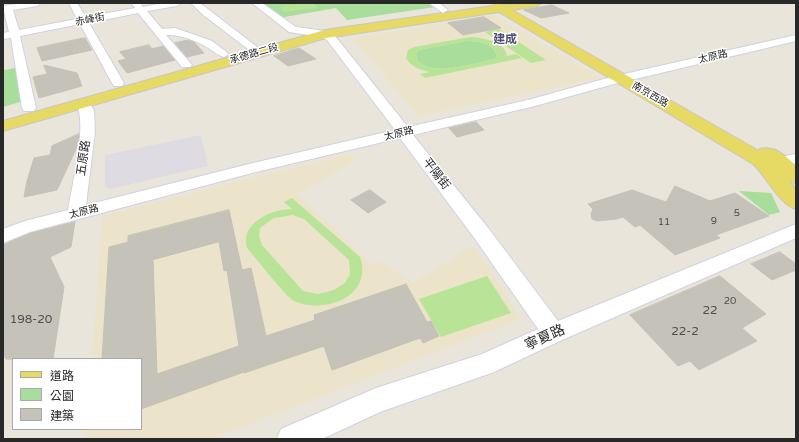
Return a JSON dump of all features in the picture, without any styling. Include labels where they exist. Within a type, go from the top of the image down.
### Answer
[{"type":"main road","points":[[498,5],[537,3]]},
{"type":"main road","name":"承德路二段","points":[[3,115],[307,31],[438,6],[498,5]]},
{"type":"main road","name":"承德路二段","points":[[3,126],[325,34],[498,5]]},
{"type":"main road","name":"南京西路","points":[[498,5],[626,78],[760,160],[768,166],[788,195],[796,202]]},
{"type":"main road","name":"南京西路","points":[[626,78],[788,160],[796,177]]},
{"type":"street","points":[[29,108],[16,34],[6,8],[37,3]]},
{"type":"street","points":[[73,3],[118,83]]},
{"type":"street","name":"赤峰街","points":[[3,36],[83,21],[138,6],[177,3]]},
{"type":"street","points":[[195,3],[252,46]]},
{"type":"street","points":[[256,3],[293,30],[325,34]]},
{"type":"street","points":[[138,6],[186,65]]},
{"type":"street","points":[[160,32],[175,30],[208,43],[224,54]]},
{"type":"street","name":"平陽街","points":[[325,34],[331,38],[482,234],[554,334]]},
{"type":"street","name":"太原路","points":[[3,236],[25,227],[253,168],[530,103],[626,78],[796,38]]},
{"type":"street","name":"五原路","points":[[76,214],[88,131],[87,110],[83,104]]},
{"type":"street","name":"寧夏路","points":[[291,439],[376,401],[486,364],[796,231]]},
{"type":"shaded area","points":[[494,15],[600,78],[419,116],[352,38]]},
{"type":"shaded area","points":[[201,135],[208,166],[110,189],[105,187],[105,155]]},
{"type":"shaded area","points":[[349,154],[357,160],[298,194],[372,265],[381,261],[413,283],[474,245],[521,319],[211,439],[86,439],[87,430],[142,430],[142,358],[92,358],[102,216]]},
{"type":"green space","points":[[258,3],[429,3],[435,7],[347,20],[336,8],[279,18]]},
{"type":"green space","points":[[314,3],[318,8],[284,12],[280,6]]},
{"type":"green space","points":[[499,29],[546,60],[531,63],[485,32]]},
{"type":"green space","points":[[475,37],[493,41],[502,47],[507,56],[516,54],[522,58],[425,78],[420,74],[430,72],[416,68],[410,64],[406,58],[408,50],[414,47]],"holes":[[[471,41],[481,42],[489,46],[496,52],[497,57],[495,59],[465,66],[443,69],[424,65],[417,60],[416,53],[419,50]]]},
{"type":"green space","points":[[466,41],[481,42],[489,46],[496,52],[497,57],[495,59],[465,66],[443,69],[424,65],[417,60],[416,53],[419,50]]},
{"type":"green space","points":[[3,67],[5,70],[19,67],[23,101],[3,107]]},
{"type":"green space","points":[[739,191],[771,193],[780,212],[769,215]]},
{"type":"green space","points":[[292,198],[360,257],[362,271],[360,282],[353,292],[344,299],[332,304],[319,306],[306,305],[294,301],[278,285],[247,248],[246,239],[248,231],[259,219],[275,212],[292,209],[284,202]],"holes":[[[293,215],[304,219],[349,260],[350,274],[345,283],[334,290],[318,294],[303,291],[262,245],[259,236],[260,228],[274,218]]]},
{"type":"green space","points":[[487,276],[511,313],[441,337],[419,299]]},
{"type":"building","points":[[552,5],[569,13],[541,18],[524,10]]},
{"type":"building","points":[[484,17],[501,28],[463,35],[448,23]]},
{"type":"building","points":[[85,38],[92,50],[42,61],[37,48]]},
{"type":"building","points":[[189,40],[194,42],[204,53],[187,57],[175,43]]},
{"type":"building","points":[[149,45],[152,49],[163,46],[175,60],[127,73],[118,61],[126,59],[120,52]]},
{"type":"building","points":[[299,48],[316,59],[288,66],[274,56]]},
{"type":"building","points":[[44,65],[77,73],[82,86],[39,98],[33,77],[47,74]]},
{"type":"building","points":[[476,122],[484,130],[457,137],[449,128]]},
{"type":"building","points":[[79,134],[77,147],[57,190],[24,197],[34,158],[50,155],[52,146]]},
{"type":"building","points":[[675,186],[710,201],[735,193],[769,216],[716,235],[720,238],[675,255],[640,225],[635,227],[623,217],[597,221],[592,219],[591,214],[593,209],[588,204],[632,190],[666,202]]},
{"type":"building","points":[[370,190],[386,202],[368,213],[351,200]]},
{"type":"building","points":[[229,210],[242,270],[251,268],[266,336],[315,320],[314,315],[406,284],[427,322],[431,321],[439,336],[423,343],[420,338],[332,370],[324,346],[244,372],[142,409],[142,358],[102,358],[109,247],[128,242],[128,236]],"holes":[[[219,242],[224,271],[227,270],[239,346],[157,374],[153,260]]]},
{"type":"building","points":[[75,222],[71,247],[50,257],[64,287],[53,358],[6,359],[3,353],[3,245],[30,233]]},
{"type":"building","points":[[780,252],[796,264],[796,270],[772,280],[751,264]]},
{"type":"building","points":[[720,276],[766,314],[742,328],[757,341],[699,370],[690,361],[678,366],[630,315]]},
{"type":"district","name":"建成","points":[[505,40]]}]
